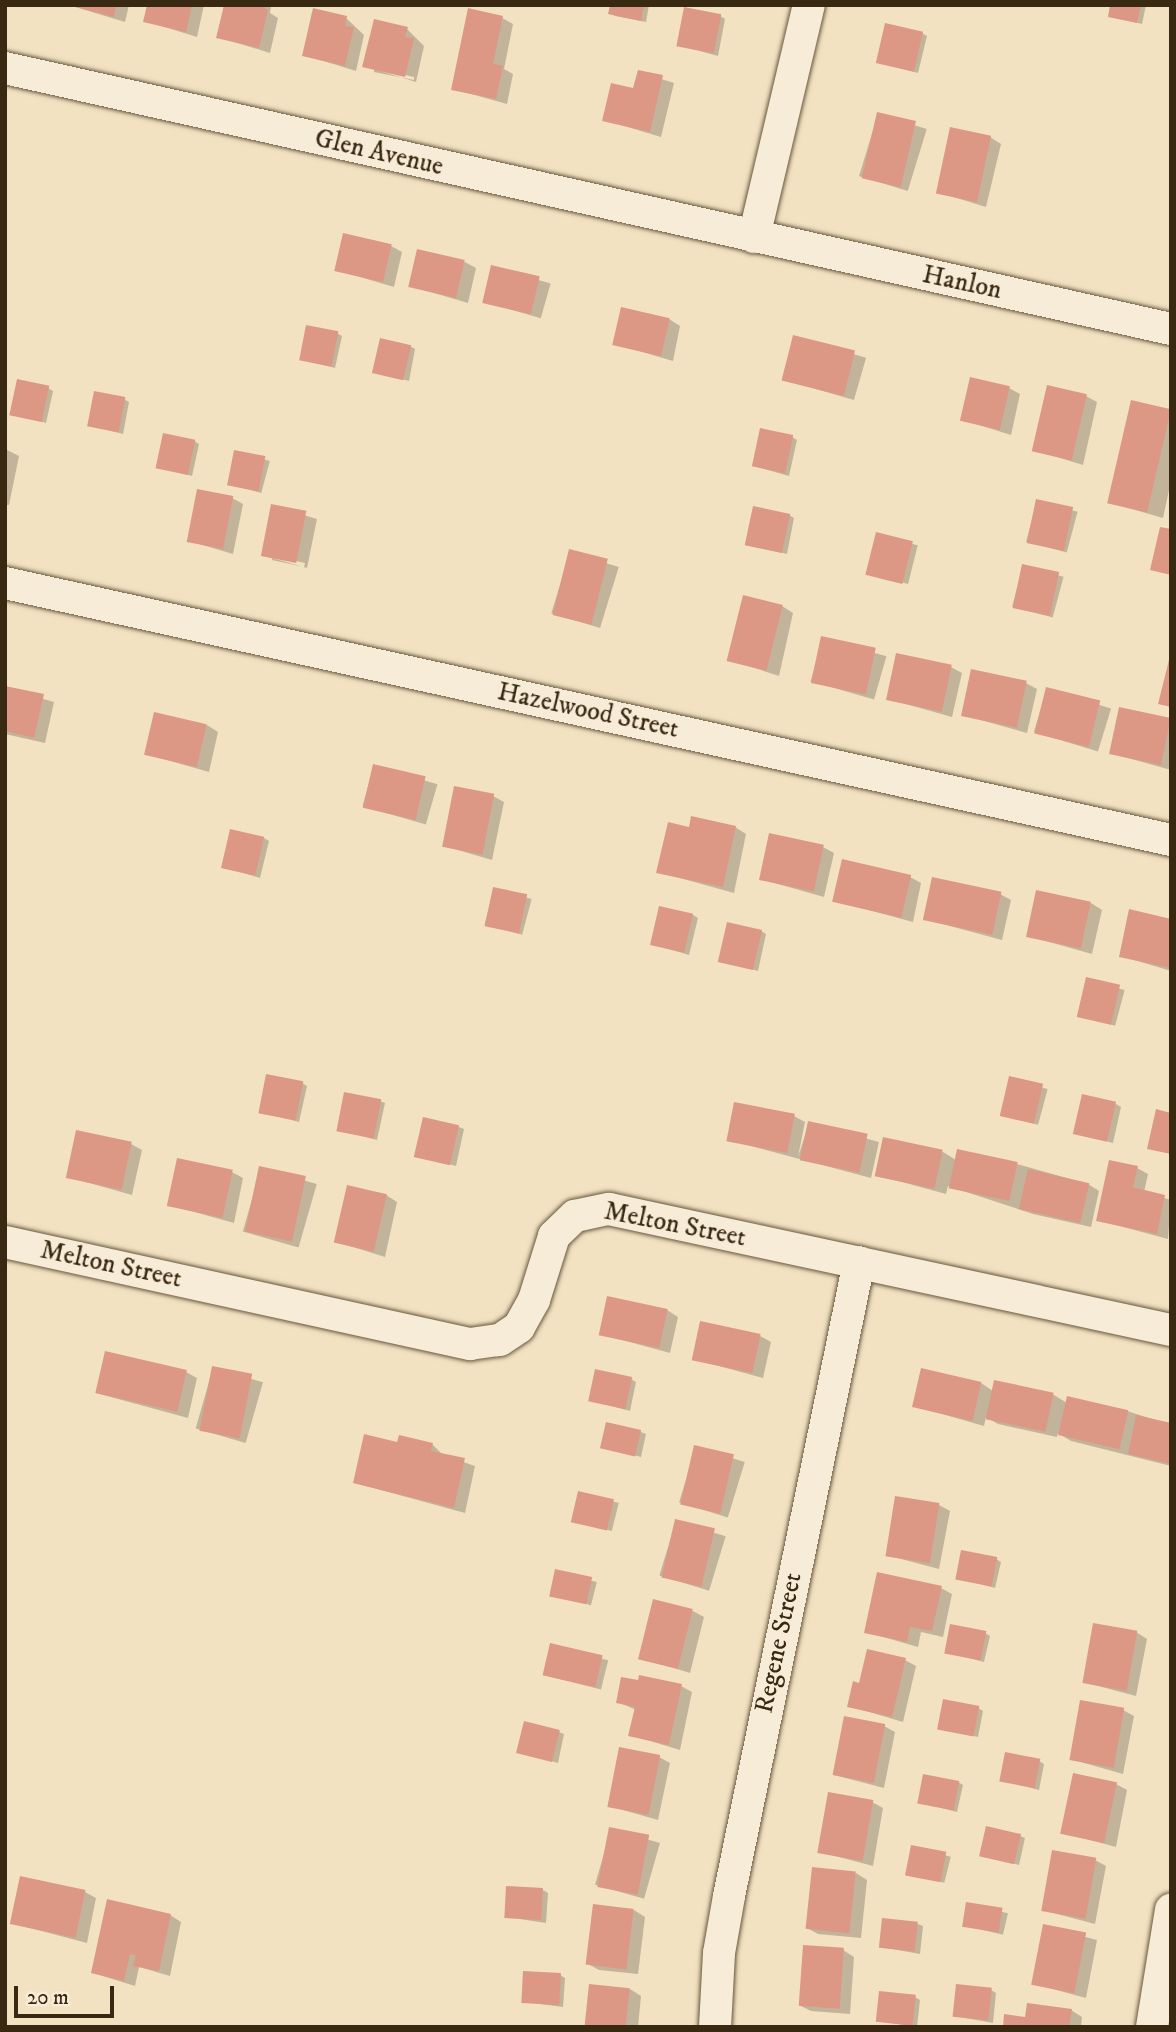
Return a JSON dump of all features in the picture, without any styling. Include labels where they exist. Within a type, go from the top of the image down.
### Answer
[{"type":"street","points":[[754,237],[808,5]]},
{"type":"street","name":"Glen Avenue","points":[[5,68],[754,237]]},
{"type":"street","name":"Hanlon","points":[[754,237],[1171,329]]},
{"type":"street","name":"Hazelwood Street","points":[[5,583],[1171,840]]},
{"type":"street","name":"Melton Street","points":[[5,1242],[470,1344],[500,1340],[519,1327],[534,1300],[554,1236],[575,1216],[592,1210],[608,1209],[1171,1330]]},
{"type":"street","name":"Regene Street","points":[[715,2027],[719,1953],[729,1896],[859,1262]]},
{"type":"street","points":[[1152,2027],[1171,1910]]},
{"type":"building","points":[[68,5],[116,5],[114,17]]},
{"type":"building","points":[[147,5],[192,5],[186,32],[143,22]]},
{"type":"building","points":[[224,5],[259,5],[268,10],[259,48],[216,38]]},
{"type":"building","points":[[610,5],[644,5],[641,21],[608,14]]},
{"type":"building","points":[[1110,5],[1141,5],[1137,23],[1108,17]]},
{"type":"building","points":[[684,7],[721,14],[714,54],[676,46]]},
{"type":"building","points":[[313,8],[347,16],[345,26],[354,27],[345,66],[302,56]]},
{"type":"building","points":[[468,8],[503,16],[493,64],[503,66],[496,99],[451,90]]},
{"type":"building","points":[[374,19],[408,27],[405,37],[414,38],[405,77],[362,67]]},
{"type":"building","points":[[885,23],[923,32],[914,72],[876,63]]},
{"type":"building","points":[[638,70],[663,75],[650,132],[602,121],[611,83],[633,88]]},
{"type":"building","points":[[877,112],[916,121],[901,187],[862,178]]},
{"type":"building","points":[[950,127],[991,136],[977,202],[936,194]]},
{"type":"building","points":[[343,233],[392,244],[383,282],[334,271]]},
{"type":"building","points":[[417,249],[465,260],[456,298],[408,287]]},
{"type":"building","points":[[491,265],[540,276],[531,314],[482,303]]},
{"type":"building","points":[[621,307],[670,318],[661,356],[612,345]]},
{"type":"building","points":[[306,325],[338,331],[332,367],[299,360]]},
{"type":"building","points":[[793,335],[855,350],[844,396],[782,381]]},
{"type":"building","points":[[380,338],[411,345],[403,380],[372,373]]},
{"type":"building","points":[[970,377],[1010,386],[1000,430],[960,421]]},
{"type":"building","points":[[17,379],[49,386],[42,422],[9,415]]},
{"type":"building","points":[[1047,385],[1087,394],[1072,460],[1032,451]]},
{"type":"building","points":[[94,391],[125,397],[119,432],[87,426]]},
{"type":"building","points":[[1131,400],[1171,409],[1147,513],[1107,503]]},
{"type":"building","points":[[760,428],[793,435],[785,473],[752,466]]},
{"type":"building","points":[[163,433],[195,440],[188,475],[156,468]]},
{"type":"building","points":[[234,450],[265,456],[259,491],[227,485]]},
{"type":"building","points":[[197,489],[233,496],[223,549],[187,542]]},
{"type":"building","points":[[1036,499],[1073,507],[1064,551],[1027,543]]},
{"type":"building","points":[[271,504],[306,511],[296,563],[261,556]]},
{"type":"building","points":[[753,506],[790,514],[782,553],[745,545]]},
{"type":"building","points":[[1160,527],[1171,529],[1171,575],[1150,570]]},
{"type":"building","points":[[876,532],[913,541],[902,584],[865,575]]},
{"type":"building","points":[[569,549],[608,559],[591,625],[553,615]]},
{"type":"building","points":[[1022,564],[1059,572],[1050,616],[1013,608]]},
{"type":"building","points":[[743,595],[783,605],[766,671],[727,661]]},
{"type":"building","points":[[821,636],[876,648],[866,695],[811,683]]},
{"type":"building","points":[[1171,652],[1171,707],[1158,704]]},
{"type":"building","points":[[896,653],[952,665],[942,712],[886,700]]},
{"type":"building","points":[[971,669],[1027,681],[1017,728],[961,716]]},
{"type":"building","points":[[5,686],[44,694],[34,738],[5,731]]},
{"type":"building","points":[[1046,687],[1100,701],[1089,747],[1034,734]]},
{"type":"building","points":[[1119,707],[1171,718],[1161,765],[1109,754]]},
{"type":"building","points":[[154,712],[207,724],[197,767],[144,755]]},
{"type":"building","points":[[373,764],[426,776],[415,820],[363,808]]},
{"type":"building","points":[[454,786],[494,794],[482,855],[442,847]]},
{"type":"building","points":[[691,816],[736,826],[723,887],[656,873],[668,822],[689,827]]},
{"type":"building","points":[[230,829],[264,837],[255,876],[221,868]]},
{"type":"building","points":[[769,833],[824,845],[814,892],[759,880]]},
{"type":"building","points":[[842,859],[911,875],[901,918],[832,902]]},
{"type":"building","points":[[932,877],[1001,892],[992,935],[923,920]]},
{"type":"building","points":[[493,887],[527,894],[519,933],[485,926]]},
{"type":"building","points":[[1036,890],[1091,902],[1081,949],[1026,937]]},
{"type":"building","points":[[659,906],[693,914],[684,953],[650,945]]},
{"type":"building","points":[[1129,909],[1171,919],[1171,968],[1119,957]]},
{"type":"building","points":[[727,922],[762,930],[753,970],[718,962]]},
{"type":"building","points":[[1086,977],[1120,985],[1111,1025],[1077,1017]]},
{"type":"building","points":[[266,1074],[303,1081],[296,1121],[258,1113]]},
{"type":"building","points":[[1009,1076],[1043,1084],[1034,1124],[1000,1116]]},
{"type":"building","points":[[344,1092],[381,1099],[374,1139],[336,1131]]},
{"type":"building","points":[[1082,1094],[1116,1102],[1107,1142],[1073,1134]]},
{"type":"building","points":[[734,1102],[795,1114],[787,1153],[726,1141]]},
{"type":"building","points":[[1156,1109],[1171,1113],[1171,1154],[1147,1149]]},
{"type":"building","points":[[423,1117],[459,1125],[450,1165],[414,1157]]},
{"type":"building","points":[[808,1121],[868,1134],[859,1173],[800,1160]]},
{"type":"building","points":[[76,1130],[132,1142],[122,1190],[66,1178]]},
{"type":"building","points":[[883,1137],[943,1150],[934,1189],[875,1176]]},
{"type":"building","points":[[957,1149],[1018,1162],[1009,1201],[949,1188]]},
{"type":"building","points":[[177,1158],[233,1170],[223,1218],[167,1206]]},
{"type":"building","points":[[1109,1160],[1138,1166],[1133,1187],[1165,1195],[1157,1234],[1096,1221]]},
{"type":"building","points":[[259,1166],[306,1176],[292,1242],[245,1232]]},
{"type":"building","points":[[1028,1169],[1089,1183],[1080,1223],[1019,1209]]},
{"type":"building","points":[[347,1185],[387,1194],[374,1252],[334,1242]]},
{"type":"building","points":[[607,1296],[668,1309],[659,1348],[599,1335]]},
{"type":"building","points":[[700,1321],[761,1334],[752,1373],[692,1360]]},
{"type":"building","points":[[105,1351],[187,1370],[177,1412],[95,1393]]},
{"type":"building","points":[[212,1366],[252,1374],[240,1439],[199,1431]]},
{"type":"building","points":[[921,1368],[981,1382],[972,1421],[912,1407]]},
{"type":"building","points":[[595,1369],[632,1377],[625,1409],[588,1401]]},
{"type":"building","points":[[994,1380],[1054,1393],[1045,1432],[986,1419]]},
{"type":"building","points":[[1067,1396],[1128,1410],[1119,1449],[1058,1435]]},
{"type":"building","points":[[1136,1415],[1171,1423],[1171,1464],[1128,1454]]},
{"type":"building","points":[[606,1422],[641,1430],[635,1456],[600,1448]]},
{"type":"building","points":[[364,1434],[397,1442],[399,1435],[433,1443],[431,1451],[465,1458],[454,1508],[353,1483]]},
{"type":"building","points":[[694,1445],[734,1454],[720,1514],[680,1504]]},
{"type":"building","points":[[578,1491],[614,1499],[607,1531],[571,1522]]},
{"type":"building","points":[[895,1496],[939,1503],[930,1563],[885,1556]]},
{"type":"building","points":[[675,1519],[715,1528],[701,1587],[662,1577]]},
{"type":"building","points":[[961,1550],[997,1557],[992,1587],[955,1579]]},
{"type":"building","points":[[555,1569],[592,1577],[586,1604],[549,1596]]},
{"type":"building","points":[[877,1572],[942,1586],[932,1631],[910,1627],[907,1642],[864,1633]]},
{"type":"building","points":[[653,1599],[693,1609],[678,1669],[638,1659]]},
{"type":"building","points":[[1093,1623],[1137,1631],[1127,1691],[1082,1683]]},
{"type":"building","points":[[950,1624],[986,1631],[981,1661],[944,1653]]},
{"type":"building","points":[[550,1643],[603,1655],[595,1687],[543,1675]]},
{"type":"building","points":[[867,1649],[906,1658],[892,1717],[847,1707],[853,1681],[859,1683]]},
{"type":"building","points":[[639,1675],[682,1684],[669,1745],[628,1736],[635,1707],[616,1703],[621,1677],[638,1680]]},
{"type":"building","points":[[943,1699],[979,1706],[973,1736],[937,1729]]},
{"type":"building","points":[[1080,1700],[1124,1708],[1114,1768],[1069,1760]]},
{"type":"building","points":[[844,1716],[885,1724],[874,1783],[833,1775]]},
{"type":"building","points":[[524,1721],[560,1730],[552,1762],[516,1753]]},
{"type":"building","points":[[619,1747],[660,1755],[649,1815],[607,1807]]},
{"type":"building","points":[[1005,1752],[1040,1759],[1035,1788],[999,1781]]},
{"type":"building","points":[[1073,1773],[1117,1782],[1104,1843],[1060,1834]]},
{"type":"building","points":[[923,1774],[959,1781],[954,1811],[917,1803]]},
{"type":"building","points":[[828,1792],[873,1800],[863,1861],[817,1853]]},
{"type":"building","points":[[986,1826],[1021,1834],[1014,1864],[979,1856]]},
{"type":"building","points":[[609,1827],[649,1835],[638,1895],[597,1887]]},
{"type":"building","points":[[911,1845],[946,1852],[940,1882],[905,1875]]},
{"type":"building","points":[[1052,1850],[1096,1858],[1086,1919],[1041,1911]]},
{"type":"building","points":[[812,1867],[856,1872],[849,1933],[806,1929]]},
{"type":"building","points":[[20,1876],[86,1890],[75,1938],[10,1924]]},
{"type":"building","points":[[506,1886],[543,1888],[541,1920],[504,1918]]},
{"type":"building","points":[[107,1899],[171,1914],[159,1971],[133,1966],[136,1955],[130,1954],[124,1981],[91,1973]]},
{"type":"building","points":[[966,1902],[1003,1908],[999,1932],[962,1927]]},
{"type":"building","points":[[593,1904],[634,1909],[626,1970],[586,1965]]},
{"type":"building","points":[[882,1918],[918,1922],[915,1952],[879,1948]]},
{"type":"building","points":[[1043,1924],[1086,1932],[1074,1993],[1031,1985]]},
{"type":"building","points":[[803,1945],[844,1948],[840,2009],[799,2006]]},
{"type":"building","points":[[523,1971],[561,1973],[559,2005],[521,2003]]},
{"type":"building","points":[[589,1984],[630,1988],[626,2027],[585,2027]]},
{"type":"building","points":[[956,1984],[992,1988],[988,2021],[953,2017]]},
{"type":"building","points":[[879,1991],[916,1995],[913,2026],[876,2022]]},
{"type":"building","points":[[1027,2003],[1072,2009],[1069,2027],[1003,2027],[1004,2014],[1025,2017]]}]
